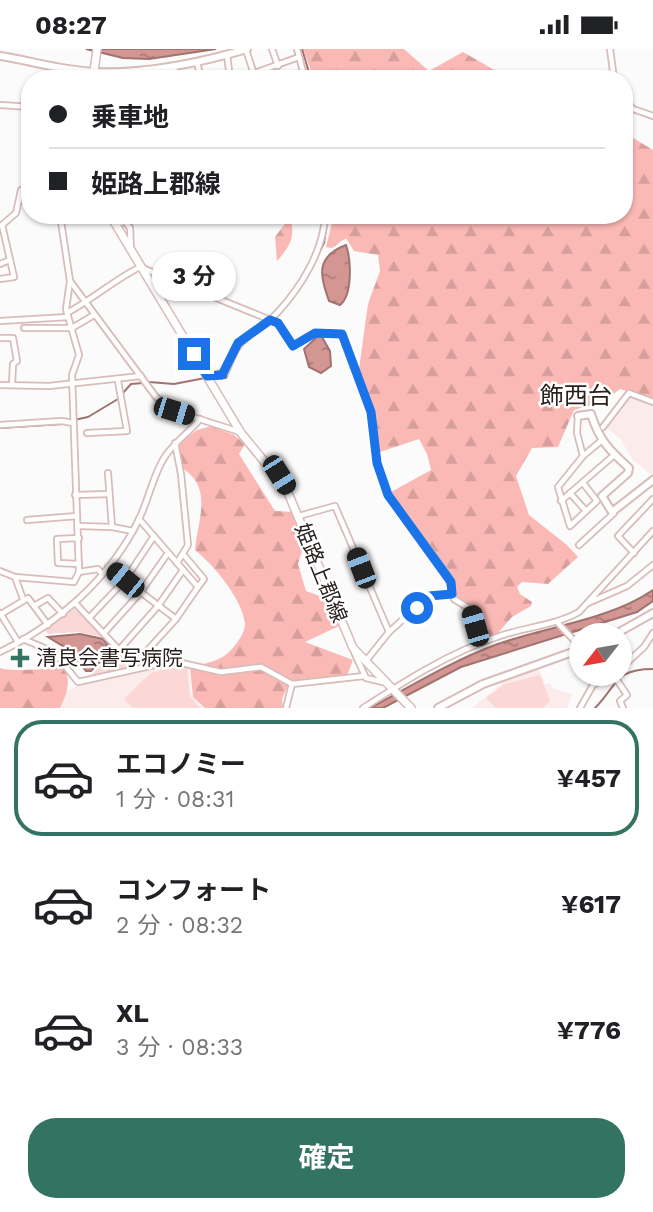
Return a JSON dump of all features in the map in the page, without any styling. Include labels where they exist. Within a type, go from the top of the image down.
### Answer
[{"type":"main road","points":[[95,70],[97,49]]},
{"type":"main road","name":"姫路上郡線","points":[[115,224],[241,433],[279,475],[354,648],[383,682],[411,708]]},
{"type":"street","points":[[143,70],[197,62],[246,49],[253,70]]},
{"type":"street","points":[[272,49],[278,66]]},
{"type":"street","points":[[297,49],[303,70]]},
{"type":"street","points":[[610,49],[613,70]]},
{"type":"street","points":[[227,54],[229,70]]},
{"type":"street","points":[[0,56],[69,70]]},
{"type":"street","points":[[266,70],[299,57]]},
{"type":"street","points":[[197,62],[199,70]]},
{"type":"street","points":[[174,65],[175,70]]},
{"type":"street","points":[[0,105],[21,106]]},
{"type":"street","points":[[633,108],[653,116]]},
{"type":"street","points":[[0,279],[15,277],[2,237],[2,225],[16,212],[21,190]]},
{"type":"street","points":[[0,571],[15,577],[74,582],[79,572],[79,526],[68,423],[79,355],[68,315],[70,281],[61,224]]},
{"type":"street","points":[[127,224],[130,228],[130,251]]},
{"type":"street","points":[[207,376],[226,372],[238,343],[279,311],[313,261],[321,241],[324,224]]},
{"type":"street","points":[[0,264],[10,260]]},
{"type":"street","points":[[0,321],[68,315],[114,280],[140,267],[278,323],[293,346],[315,333],[342,334],[371,412],[377,463],[388,495],[448,575],[452,594],[461,605],[470,609],[480,643]]},
{"type":"street","points":[[70,281],[166,407],[241,433]]},
{"type":"street","points":[[24,328],[72,328],[94,315]]},
{"type":"street","points":[[0,338],[13,338],[17,361],[13,364],[12,386]]},
{"type":"street","points":[[0,385],[73,384],[118,381],[141,376]]},
{"type":"street","points":[[87,433],[127,431],[118,381]]},
{"type":"street","points":[[603,427],[629,393],[653,402]]},
{"type":"street","points":[[583,456],[577,433],[578,416],[591,414],[601,441],[629,471],[602,496],[603,502],[614,512]]},
{"type":"street","points":[[0,652],[63,614],[102,574],[133,531],[163,460],[174,443],[200,419]]},
{"type":"street","points":[[0,425],[68,423]]},
{"type":"street","points":[[583,483],[597,498],[569,526],[558,487],[583,456],[601,441]]},
{"type":"street","points":[[174,443],[181,474],[187,545],[177,563]]},
{"type":"street","points":[[561,502],[613,456]]},
{"type":"street","points":[[108,473],[112,527]]},
{"type":"street","points":[[579,545],[653,480]]},
{"type":"street","points":[[570,493],[586,511]]},
{"type":"street","points":[[75,495],[109,494]]},
{"type":"street","points":[[634,553],[618,535],[653,499]]},
{"type":"street","points":[[299,516],[335,506],[389,632]]},
{"type":"street","points":[[27,520],[77,516]]},
{"type":"street","points":[[139,519],[198,587]]},
{"type":"street","points":[[79,526],[133,531]]},
{"type":"street","points":[[363,708],[418,674],[480,643],[572,616],[650,540],[653,531]]},
{"type":"street","points":[[89,618],[125,580],[154,536]]},
{"type":"street","points":[[79,538],[57,539],[58,563],[79,564]]},
{"type":"street","points":[[104,633],[141,593],[168,554]]},
{"type":"street","points":[[135,668],[176,619],[204,579],[183,554]]},
{"type":"street","points":[[587,604],[627,586],[653,565]]},
{"type":"street","points":[[108,567],[176,619]]},
{"type":"street","points":[[79,572],[98,569],[102,574]]},
{"type":"street","points":[[119,650],[158,606],[183,570]]},
{"type":"street","points":[[15,577],[23,599]]},
{"type":"street","points":[[365,663],[389,632],[429,596],[452,594]]},
{"type":"street","points":[[48,625],[28,598],[1,614],[21,641],[54,652],[78,682],[173,661],[221,672],[261,667],[292,684],[363,676],[383,682]]},
{"type":"street","points":[[34,606],[48,598],[63,614]]},
{"type":"street","points":[[75,603],[135,668]]},
{"type":"street","points":[[632,625],[653,613]]},
{"type":"street","points":[[557,622],[569,635]]},
{"type":"street","points":[[632,658],[644,647],[653,633]]},
{"type":"street","points":[[354,648],[363,676]]},
{"type":"street","points":[[439,708],[483,684],[569,652]]},
{"type":"street","points":[[286,708],[292,684]]},
{"type":"street","points":[[580,708],[592,686]]},
{"type":"street","points":[[619,686],[627,695],[620,701],[623,708]]},
{"type":"shaded area","points":[[632,395],[653,404],[653,476],[632,459],[620,438],[606,428]]},
{"type":"shaded area","points":[[174,665],[189,667],[191,694],[203,708],[59,708],[66,692],[75,687]]},
{"type":"shaded area","points":[[539,669],[545,685],[550,683],[552,688],[572,694],[567,708],[472,708],[504,682]]},
{"type":"green space","points":[[303,49],[404,49],[428,70],[311,70]]},
{"type":"green space","points":[[463,52],[494,70],[431,70]]},
{"type":"green space","points":[[633,138],[653,150],[653,399],[620,389],[604,401],[574,410],[558,447],[532,448],[516,476],[529,515],[578,557],[548,584],[522,582],[517,587],[520,594],[532,602],[531,606],[512,617],[498,633],[487,637],[481,634],[476,615],[456,596],[449,572],[415,530],[391,492],[431,470],[419,439],[377,453],[370,409],[357,383],[368,304],[380,271],[378,255],[354,251],[346,238],[332,248],[326,247],[332,224],[633,224]]},
{"type":"green space","points":[[285,224],[291,224],[291,241],[277,261],[275,237]]},
{"type":"green space","points":[[211,426],[234,435],[245,444],[239,454],[275,511],[293,512],[305,541],[298,564],[306,591],[328,599],[339,626],[305,642],[353,660],[347,676],[290,682],[282,699],[283,708],[205,708],[193,697],[190,668],[226,655],[238,642],[245,626],[232,593],[218,573],[195,550],[201,515],[200,493],[191,475],[180,467],[180,443],[197,430]]},
{"type":"green space","points":[[74,609],[103,637],[77,632],[48,634],[45,630]]},
{"type":"green space","points":[[114,651],[130,667],[128,670],[91,676]]},
{"type":"green space","points":[[63,666],[68,687],[60,708],[0,708],[0,668],[32,670]]},
{"type":"green space","points":[[174,667],[187,668],[190,697],[200,708],[133,708],[124,699],[151,673]]},
{"type":"green space","points":[[540,675],[550,701],[543,708],[496,708],[486,698],[505,684]]},
{"type":"water","points":[[86,49],[216,49],[149,59],[123,58]]},
{"type":"water","points":[[346,245],[350,267],[349,285],[340,305],[329,301],[322,268],[329,255]]},
{"type":"water","points":[[317,337],[322,337],[330,351],[331,366],[321,373],[309,367],[304,349]]},
{"type":"water","points":[[653,590],[653,601],[637,612],[602,623],[571,623],[597,616]]},
{"type":"water","points":[[569,624],[569,633],[461,667],[383,708],[370,708],[479,651]]},
{"type":"water","points":[[80,634],[103,639],[112,650],[91,671],[86,671],[69,650],[48,637]]},
{"type":"waterway","points":[[302,49],[308,70]]},
{"type":"waterway","points":[[313,265],[324,243],[327,224]]},
{"type":"waterway","points":[[275,319],[287,305]]},
{"type":"waterway","points":[[258,332],[271,323]]},
{"type":"waterway","points":[[211,379],[226,378],[236,355]]},
{"type":"waterway","points":[[149,382],[174,384],[205,378]]},
{"type":"waterway","points":[[122,394],[131,384],[143,383]]},
{"type":"waterway","points":[[74,420],[88,417],[118,399]]},
{"type":"waterway","points":[[0,428],[62,424]]},
{"type":"waterway","points":[[595,708],[624,675],[653,669]]},
{"type":"place","name":"清良会書写病院","points":[[20,658]]},
{"type":"district","name":"飾西台","points":[[576,396]]},
{"type":"route","points":[[194,354],[207,376],[222,375],[226,372],[238,343],[270,320],[278,323],[293,346],[315,333],[342,334],[371,412],[377,463],[388,495],[451,582],[452,594],[429,596],[417,608]]}]
